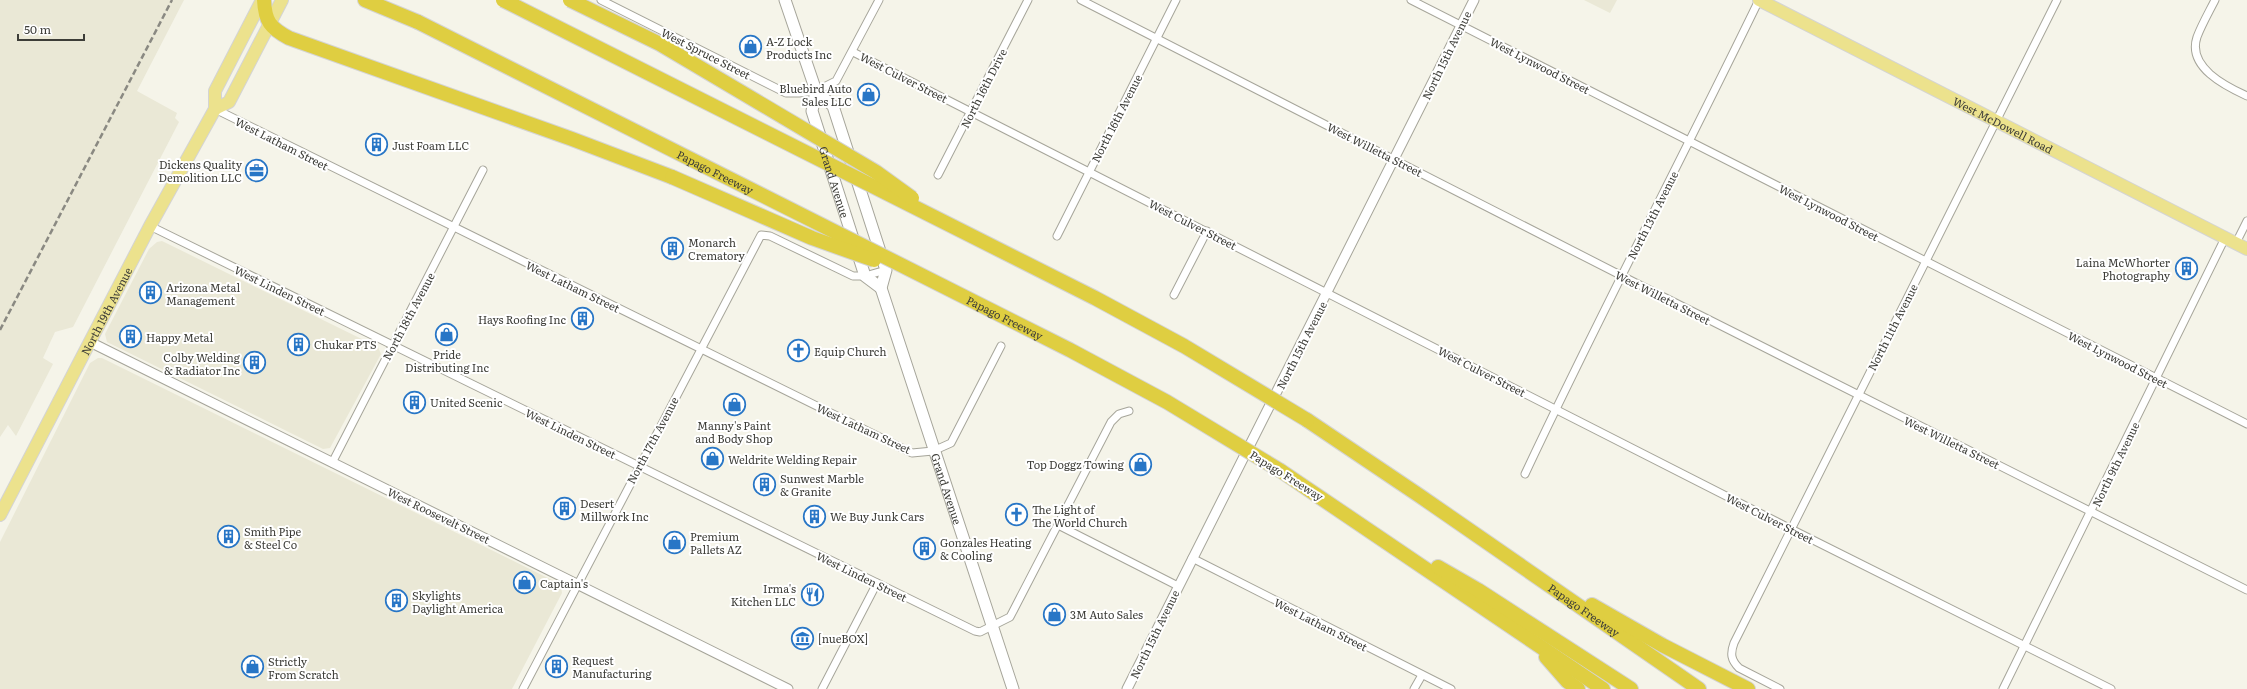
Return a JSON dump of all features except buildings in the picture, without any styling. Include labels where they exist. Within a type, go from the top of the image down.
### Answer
[{"type":"highway","points":[[263,0],[265,15],[270,25],[289,38],[572,139],[688,183],[812,238],[933,282]]},
{"type":"highway","points":[[365,0],[418,22]]},
{"type":"highway","name":"Papago Freeway","points":[[376,0],[1120,376],[1281,471],[1355,519],[1603,689]]},
{"type":"highway","name":"Papago Freeway","points":[[503,0],[945,222],[1145,325],[1307,420],[1528,570],[1699,689]]},
{"type":"highway","points":[[570,0],[660,44],[876,172],[945,222]]},
{"type":"highway","points":[[1355,519],[1478,590],[1631,689]]},
{"type":"highway","points":[[1528,570],[1662,645],[1748,689]]},
{"type":"highway","points":[[1530,639],[1567,681],[1578,689]]},
{"type":"highway","points":[[1652,656],[1690,689]]},
{"type":"main road","name":"North 19th Avenue","points":[[0,515],[150,226],[215,109],[215,90],[263,0]]},
{"type":"main road","name":"North 19th Avenue","points":[[215,109],[229,102],[282,0]]},
{"type":"main road","name":"Grand Avenue","points":[[785,0],[816,91],[833,106],[886,270]]},
{"type":"main road","name":"West McDowell Road","points":[[1759,0],[2247,249]]},
{"type":"main road","name":"Grand Avenue","points":[[816,91],[812,111],[865,276]]},
{"type":"main road","points":[[865,276],[881,288],[886,270]]},
{"type":"main road","name":"Grand Avenue","points":[[881,288],[1013,689]]},
{"type":"street","name":"West Spruce Street","points":[[601,0],[786,92],[816,91]]},
{"type":"street","points":[[816,91],[836,81],[853,52],[879,0]]},
{"type":"street","name":"North 16th Drive","points":[[938,175],[1028,0]]},
{"type":"street","name":"West Willetta Street","points":[[1081,0],[1858,395],[2247,590]]},
{"type":"street","name":"North 16th Avenue","points":[[1057,236],[1176,0]]},
{"type":"street","name":"West Lynwood Street","points":[[1411,0],[1690,140],[1925,262],[2247,424]]},
{"type":"street","name":"North 15th Avenue","points":[[1127,689],[1192,558],[1395,160],[1474,0]]},
{"type":"street","name":"North 13th Avenue","points":[[1525,474],[1621,275],[1759,0]]},
{"type":"street","name":"North 11th Avenue","points":[[1780,689],[1739,668],[1732,660],[1731,655],[1734,643],[2057,0]]},
{"type":"street","points":[[2215,0],[2197,38],[2196,53],[2201,65],[2214,76],[2228,87],[2247,96]]},
{"type":"street","name":"West Culver Street","points":[[853,52],[1328,292],[1791,529],[2111,689]]},
{"type":"street","name":"West Latham Street","points":[[215,109],[912,453],[934,451]]},
{"type":"street","name":"North 18th Avenue","points":[[332,462],[484,170]]},
{"type":"street","name":"North 9th Avenue","points":[[2003,689],[2157,378],[2230,241],[2247,221]]},
{"type":"street","name":"West Linden Street","points":[[150,226],[392,346],[975,631],[980,632],[1010,617],[1111,422],[1120,414],[1129,411]]},
{"type":"street","points":[[1174,295],[1207,231]]},
{"type":"street","name":"North 17th Avenue","points":[[523,689],[761,235],[770,236],[853,276],[865,276]]},
{"type":"street","points":[[865,276],[886,270]]},
{"type":"street","name":"West Roosevelt Street","points":[[90,342],[788,689]]},
{"type":"street","points":[[934,451],[951,443],[1001,346]]},
{"type":"street","points":[[1058,525],[1178,586]]},
{"type":"street","name":"West Latham Street","points":[[1192,558],[1451,689]]},
{"type":"street","points":[[822,689],[877,583]]},
{"type":"street","points":[[1414,689],[1422,675]]},
{"type":"shaded area","points":[[0,0],[184,0],[137,91],[177,113],[175,118],[179,122],[73,327],[55,332],[43,358],[53,364],[16,436],[8,425],[0,437]]},
{"type":"shaded area","points":[[1584,0],[1617,0],[1610,13]]},
{"type":"shaded area","points":[[162,241],[378,347],[381,354],[330,448],[323,449],[107,342],[105,334],[149,249],[157,242]]},
{"type":"shaded area","points":[[98,358],[102,358],[558,583],[561,586],[562,593],[512,689],[0,689],[0,542],[90,363]]},
{"type":"railway","points":[[0,330],[172,0]]},
{"type":"place","name":"A-Z Lock Products Inc","points":[[751,47]]},
{"type":"place","name":"Bluebird Auto Sales LLC","points":[[868,94]]},
{"type":"place","name":"Just Foam LLC","points":[[376,145]]},
{"type":"place","name":"Dickens Quality Demolition LLC","points":[[257,170]]},
{"type":"place","name":"Monarch Crematory","points":[[673,248]]},
{"type":"place","name":"Laina McWhorter Photography","points":[[2186,268]]},
{"type":"place","name":"Arizona Metal Management","points":[[150,293]]},
{"type":"place","name":"Hays Roofing Inc","points":[[582,319]]},
{"type":"place","name":"Pride Distributing Inc","points":[[447,334]]},
{"type":"place","name":"Happy Metal","points":[[130,337]]},
{"type":"place","name":"Chukar PTS","points":[[299,344]]},
{"type":"place","name":"Equip Church","points":[[798,351]]},
{"type":"place","name":"Colby Welding & Radiator Inc","points":[[255,363]]},
{"type":"place","name":"United Scenic","points":[[415,402]]},
{"type":"place","name":"Manny's Paint and Body Shop","points":[[734,405]]},
{"type":"place","name":"Weldrite Welding Repair","points":[[713,459]]},
{"type":"place","name":"Top Doggz Towing","points":[[1140,464]]},
{"type":"place","name":"Sunwest Marble & Granite","points":[[765,484]]},
{"type":"place","name":"Desert Millwork Inc","points":[[564,509]]},
{"type":"place","name":"The Light of The World Church","points":[[1017,515]]},
{"type":"place","name":"We Buy Junk Cars","points":[[815,516]]},
{"type":"place","name":"Smith Pipe & Steel Co","points":[[228,537]]},
{"type":"place","name":"Premium Pallets AZ","points":[[675,542]]},
{"type":"place","name":"Gonzales Heating & Cooling","points":[[924,548]]},
{"type":"place","name":"Captain's","points":[[524,583]]},
{"type":"place","name":"Irma's Kitchen LLC","points":[[812,594]]},
{"type":"place","name":"Skylights Daylight America","points":[[397,601]]},
{"type":"place","name":"3M Auto Sales","points":[[1055,614]]},
{"type":"place","name":"[nueBOX]","points":[[803,638]]},
{"type":"place","name":"Request Manufacturing","points":[[556,666]]},
{"type":"place","name":"Strictly From Scratch","points":[[253,667]]}]
